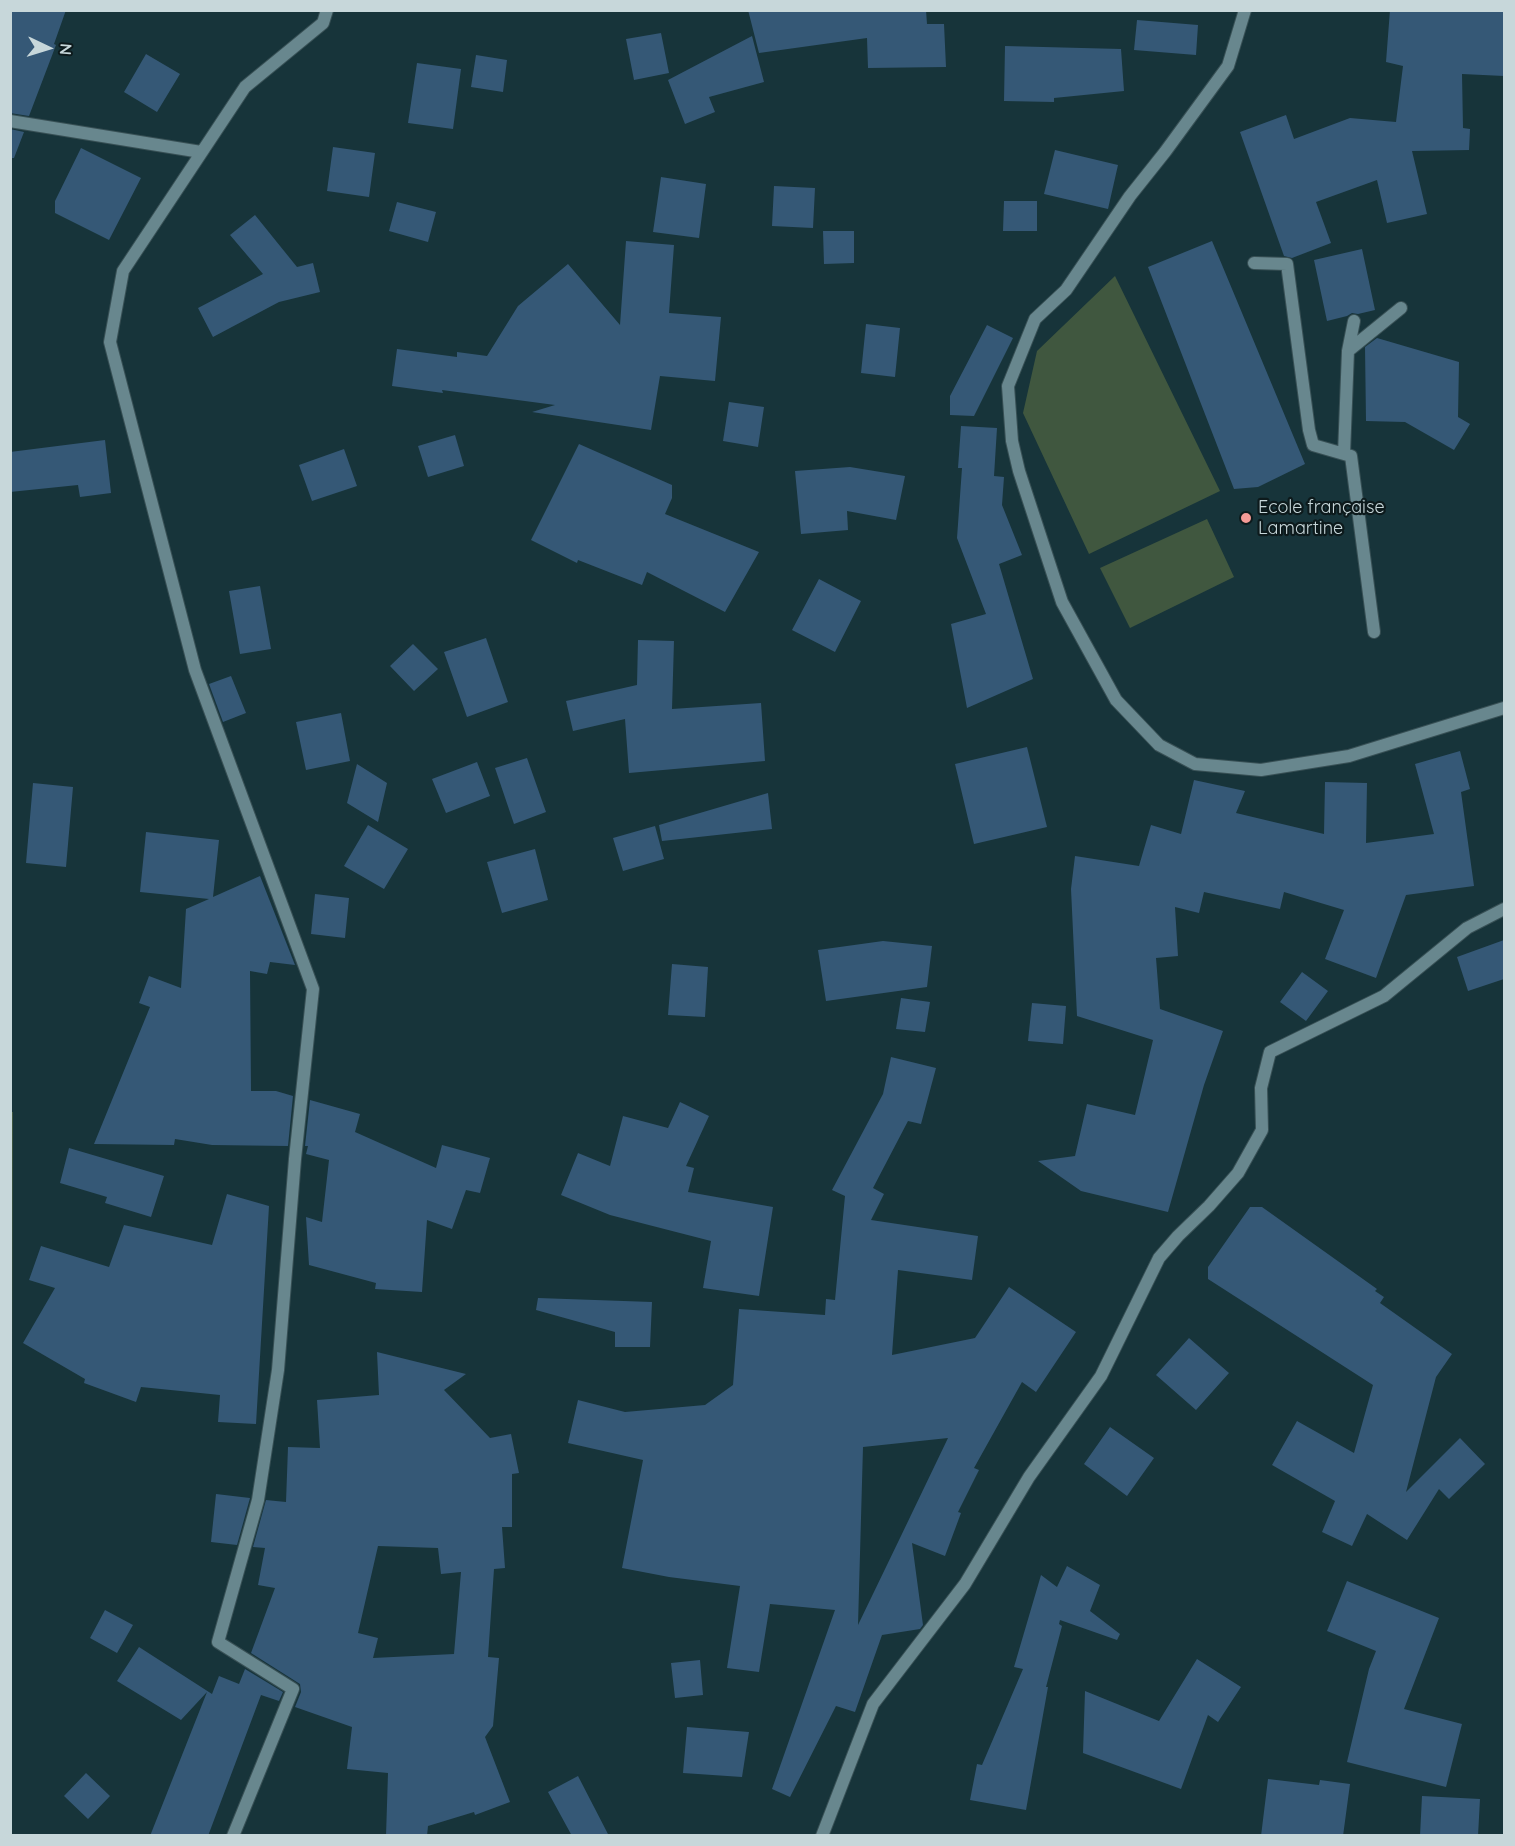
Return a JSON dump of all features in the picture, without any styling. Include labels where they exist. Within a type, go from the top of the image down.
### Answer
[{"type":"street","points":[[233,1836],[293,1689],[218,1642],[258,1500],[278,1370],[295,1159],[313,989],[195,670],[110,342],[123,271],[244,87],[322,23],[327,10]]},
{"type":"street","points":[[1245,10],[1228,66],[1130,196],[1066,290],[1035,319],[1008,386],[1011,441],[1062,602],[1116,700],[1159,745],[1195,764],[1262,770],[1349,756],[1504,708]]},
{"type":"street","points":[[10,121],[201,152]]},
{"type":"street","points":[[1254,263],[1287,264],[1309,430],[1313,445],[1351,456],[1374,632]]},
{"type":"street","points":[[1348,351],[1401,309]]},
{"type":"street","points":[[1344,454],[1348,351],[1354,321]]},
{"type":"street","points":[[822,1836],[873,1704],[965,1584],[1029,1477],[1101,1376],[1159,1258],[1238,1173],[1262,1130],[1261,1088],[1270,1052],[1384,996],[1467,927],[1504,909]]},
{"type":"green space","points":[[1115,276],[1220,491],[1089,554],[1023,413],[1037,351]]},
{"type":"green space","points":[[1207,519],[1234,577],[1130,628],[1100,568]]},
{"type":"green space","points":[[11,1112],[13,1112],[12,1378],[10,1378]]},
{"type":"building","points":[[10,10],[66,10],[54,44],[56,45],[29,116],[10,113]]},
{"type":"building","points":[[748,10],[926,10],[927,24],[944,24],[946,67],[868,68],[867,38],[759,53]]},
{"type":"building","points":[[1390,10],[1504,10],[1504,76],[1462,74],[1463,128],[1470,129],[1469,150],[1412,151],[1427,214],[1387,223],[1377,180],[1316,202],[1331,243],[1292,258],[1284,256],[1240,132],[1286,115],[1294,139],[1350,118],[1396,122],[1403,66],[1386,62]]},
{"type":"building","points":[[1137,20],[1198,25],[1196,55],[1134,50]]},
{"type":"building","points":[[661,33],[669,73],[634,80],[626,39]]},
{"type":"building","points":[[752,36],[764,82],[709,97],[715,112],[685,124],[668,80]]},
{"type":"building","points":[[1005,46],[1121,49],[1124,91],[1054,98],[1054,102],[1004,101]]},
{"type":"building","points":[[146,54],[180,74],[157,112],[124,92]]},
{"type":"building","points":[[476,55],[507,60],[503,92],[471,87]]},
{"type":"building","points":[[417,63],[461,69],[453,129],[408,123]]},
{"type":"building","points":[[10,129],[24,132],[14,158],[10,158]]},
{"type":"building","points":[[333,147],[375,153],[369,197],[327,191]]},
{"type":"building","points":[[81,148],[141,178],[109,240],[55,213],[55,201]]},
{"type":"building","points":[[1055,150],[1118,165],[1108,209],[1044,194]]},
{"type":"building","points":[[661,177],[706,184],[699,238],[653,232]]},
{"type":"building","points":[[774,186],[815,188],[813,228],[772,226]]},
{"type":"building","points":[[1004,201],[1037,201],[1037,231],[1003,231]]},
{"type":"building","points":[[397,202],[436,212],[428,242],[389,231]]},
{"type":"building","points":[[255,215],[297,267],[313,263],[320,292],[279,302],[213,337],[198,308],[263,274],[230,235]]},
{"type":"building","points":[[823,231],[854,231],[854,263],[824,264]]},
{"type":"building","points":[[626,241],[674,245],[669,313],[721,317],[715,381],[660,376],[651,430],[532,412],[555,405],[442,390],[443,393],[392,386],[397,349],[457,357],[457,352],[487,356],[518,306],[568,264],[620,325]]},
{"type":"building","points":[[1212,241],[1305,464],[1258,487],[1234,489],[1148,267]]},
{"type":"building","points":[[1362,249],[1375,310],[1352,313],[1327,321],[1314,260]]},
{"type":"building","points":[[866,324],[900,328],[895,377],[861,373]]},
{"type":"building","points":[[987,325],[1013,338],[974,416],[950,415],[950,396]]},
{"type":"building","points":[[1377,338],[1459,362],[1458,417],[1470,424],[1454,450],[1405,422],[1366,421],[1365,347]]},
{"type":"building","points":[[729,402],[764,407],[758,447],[723,441]]},
{"type":"building","points":[[961,426],[997,428],[994,476],[1004,477],[1002,505],[1022,555],[999,564],[1033,679],[967,708],[951,624],[986,614],[957,538],[962,468],[958,468]]},
{"type":"building","points":[[455,435],[464,466],[428,477],[418,446]]},
{"type":"building","points":[[105,440],[111,493],[80,497],[78,485],[10,492],[10,452]]},
{"type":"building","points":[[579,444],[672,485],[672,498],[665,514],[759,552],[725,612],[647,572],[642,585],[578,560],[577,563],[531,540]]},
{"type":"building","points":[[344,449],[357,486],[312,501],[299,465]]},
{"type":"building","points":[[850,467],[905,476],[896,520],[847,511],[848,530],[801,534],[795,471]]},
{"type":"building","points":[[819,579],[861,601],[835,652],[792,630]]},
{"type":"building","points":[[260,586],[271,649],[240,654],[229,591]]},
{"type":"building","points":[[486,638],[508,702],[467,717],[444,652]]},
{"type":"building","points":[[638,640],[674,641],[672,709],[761,703],[765,761],[629,773],[625,719],[573,731],[566,701],[637,685]]},
{"type":"building","points":[[413,644],[438,669],[414,691],[390,666]]},
{"type":"building","points":[[231,676],[246,713],[223,722],[209,684]]},
{"type":"building","points":[[341,713],[350,761],[306,770],[296,722]]},
{"type":"building","points":[[1027,747],[1047,827],[974,844],[955,764]]},
{"type":"building","points":[[1460,751],[1470,789],[1461,792],[1474,886],[1406,895],[1376,978],[1325,959],[1344,910],[1284,892],[1280,909],[1204,892],[1199,913],[1175,907],[1178,956],[1156,958],[1160,1009],[1223,1031],[1204,1085],[1168,1212],[1081,1191],[1038,1161],[1075,1156],[1087,1104],[1135,1115],[1153,1040],[1077,1016],[1071,889],[1075,856],[1139,866],[1151,825],[1181,834],[1194,780],[1245,791],[1236,813],[1324,834],[1325,782],[1367,783],[1366,843],[1434,834],[1415,764]]},
{"type":"building","points":[[527,758],[546,812],[514,824],[495,768]]},
{"type":"building","points":[[477,762],[490,796],[446,813],[432,779]]},
{"type":"building","points":[[357,764],[387,783],[378,822],[347,803]]},
{"type":"building","points":[[33,783],[73,787],[66,867],[26,863]]},
{"type":"building","points":[[768,793],[772,829],[662,841],[659,825]]},
{"type":"building","points":[[368,825],[408,849],[384,889],[344,866]]},
{"type":"building","points":[[655,826],[664,859],[623,871],[613,838]]},
{"type":"building","points":[[146,832],[219,840],[213,897],[260,876],[295,965],[270,962],[267,974],[250,971],[251,1091],[276,1091],[293,1096],[288,1146],[212,1145],[175,1139],[174,1145],[94,1144],[150,1007],[139,1003],[149,976],[181,988],[186,909],[209,899],[140,892]]},
{"type":"building","points":[[535,849],[548,900],[502,913],[487,862]]},
{"type":"building","points":[[315,894],[349,898],[345,938],[311,934]]},
{"type":"building","points":[[1504,940],[1504,979],[1468,991],[1457,957]]},
{"type":"building","points":[[883,941],[932,946],[927,987],[826,1001],[818,950]]},
{"type":"building","points":[[672,964],[708,967],[705,1017],[668,1015]]},
{"type":"building","points":[[1302,972],[1328,991],[1306,1021],[1280,1002]]},
{"type":"building","points":[[901,998],[930,1002],[925,1032],[896,1029]]},
{"type":"building","points":[[1032,1003],[1066,1006],[1063,1044],[1028,1041]]},
{"type":"building","points":[[891,1057],[936,1068],[921,1124],[908,1121],[873,1188],[884,1194],[871,1220],[978,1236],[972,1280],[898,1270],[892,1355],[975,1338],[1009,1287],[1076,1332],[1036,1392],[1022,1382],[974,1468],[979,1470],[958,1512],[961,1513],[945,1556],[912,1543],[923,1625],[920,1629],[882,1635],[855,1712],[836,1706],[790,1797],[772,1789],[835,1610],[770,1604],[759,1672],[727,1668],[740,1586],[669,1577],[622,1568],[643,1460],[568,1443],[578,1400],[625,1412],[705,1405],[733,1385],[739,1309],[825,1315],[826,1299],[835,1300],[845,1196],[832,1190],[883,1094]],"holes":[[[948,1438],[858,1625],[863,1447]]]},
{"type":"building","points":[[310,1100],[360,1114],[355,1132],[436,1168],[442,1145],[490,1158],[480,1193],[466,1190],[452,1229],[427,1220],[422,1292],[375,1289],[376,1283],[309,1265],[306,1217],[322,1222],[329,1160],[306,1154]]},
{"type":"building","points":[[680,1102],[709,1116],[686,1166],[694,1168],[688,1192],[773,1207],[759,1296],[703,1288],[711,1241],[610,1215],[561,1195],[578,1153],[610,1166],[623,1116],[668,1128]]},
{"type":"building","points":[[69,1148],[164,1176],[151,1217],[105,1203],[107,1197],[60,1183]]},
{"type":"building","points":[[227,1194],[269,1206],[256,1424],[218,1422],[220,1395],[141,1387],[136,1402],[84,1383],[85,1379],[23,1343],[55,1288],[29,1280],[41,1246],[109,1267],[124,1225],[212,1245]]},
{"type":"building","points":[[1250,1207],[1262,1207],[1377,1289],[1375,1291],[1384,1297],[1380,1303],[1452,1354],[1436,1377],[1406,1492],[1460,1438],[1485,1464],[1449,1499],[1439,1489],[1407,1540],[1367,1514],[1352,1546],[1322,1532],[1335,1501],[1272,1465],[1297,1421],[1354,1453],[1373,1385],[1208,1279],[1208,1267]]},
{"type":"building","points":[[538,1298],[652,1302],[650,1347],[615,1347],[615,1332],[536,1310]]},
{"type":"building","points":[[1189,1338],[1229,1373],[1196,1410],[1156,1375]]},
{"type":"building","points":[[377,1352],[466,1374],[444,1390],[490,1438],[511,1434],[519,1473],[512,1474],[512,1527],[502,1527],[505,1568],[494,1569],[488,1657],[499,1658],[493,1726],[485,1737],[510,1802],[475,1815],[474,1812],[428,1826],[427,1836],[386,1836],[388,1773],[347,1769],[352,1727],[295,1707],[301,1692],[300,1684],[251,1653],[275,1588],[258,1585],[265,1548],[253,1547],[266,1500],[286,1502],[288,1447],[320,1448],[317,1400],[379,1395]],"holes":[[[378,1546],[438,1548],[441,1574],[461,1572],[454,1654],[373,1658],[378,1638],[358,1633]]]},
{"type":"building","points":[[1110,1427],[1154,1458],[1127,1496],[1084,1464]]},
{"type":"building","points":[[216,1494],[250,1498],[237,1545],[211,1542]]},
{"type":"building","points":[[1067,1566],[1100,1585],[1090,1611],[1120,1634],[1117,1640],[1060,1620],[1059,1624],[1062,1626],[1046,1687],[1048,1687],[1026,1810],[970,1800],[977,1764],[982,1765],[1023,1669],[1014,1667],[1041,1575],[1057,1587]]},
{"type":"building","points":[[1347,1581],[1439,1618],[1404,1709],[1462,1724],[1446,1787],[1347,1762],[1369,1669],[1376,1651],[1327,1631]]},
{"type":"building","points":[[105,1610],[133,1625],[117,1653],[90,1638]]},
{"type":"building","points":[[139,1647],[212,1694],[219,1676],[239,1684],[245,1669],[283,1692],[279,1701],[261,1695],[208,1836],[150,1836],[207,1692],[181,1720],[117,1681]]},
{"type":"building","points":[[1197,1659],[1241,1687],[1218,1722],[1208,1715],[1181,1789],[1083,1753],[1085,1691],[1159,1721]]},
{"type":"building","points":[[700,1660],[703,1695],[675,1698],[671,1663]]},
{"type":"building","points":[[687,1727],[749,1732],[742,1777],[683,1773]]},
{"type":"building","points":[[86,1773],[110,1796],[88,1819],[64,1796]]},
{"type":"building","points":[[578,1776],[609,1836],[572,1836],[548,1792]]},
{"type":"building","points":[[1268,1779],[1319,1785],[1320,1780],[1350,1784],[1343,1836],[1261,1836]]},
{"type":"building","points":[[1422,1796],[1480,1799],[1478,1836],[1420,1836]]},
{"type":"place","name":"Ecole française Lamartine","points":[[1246,518]]}]
